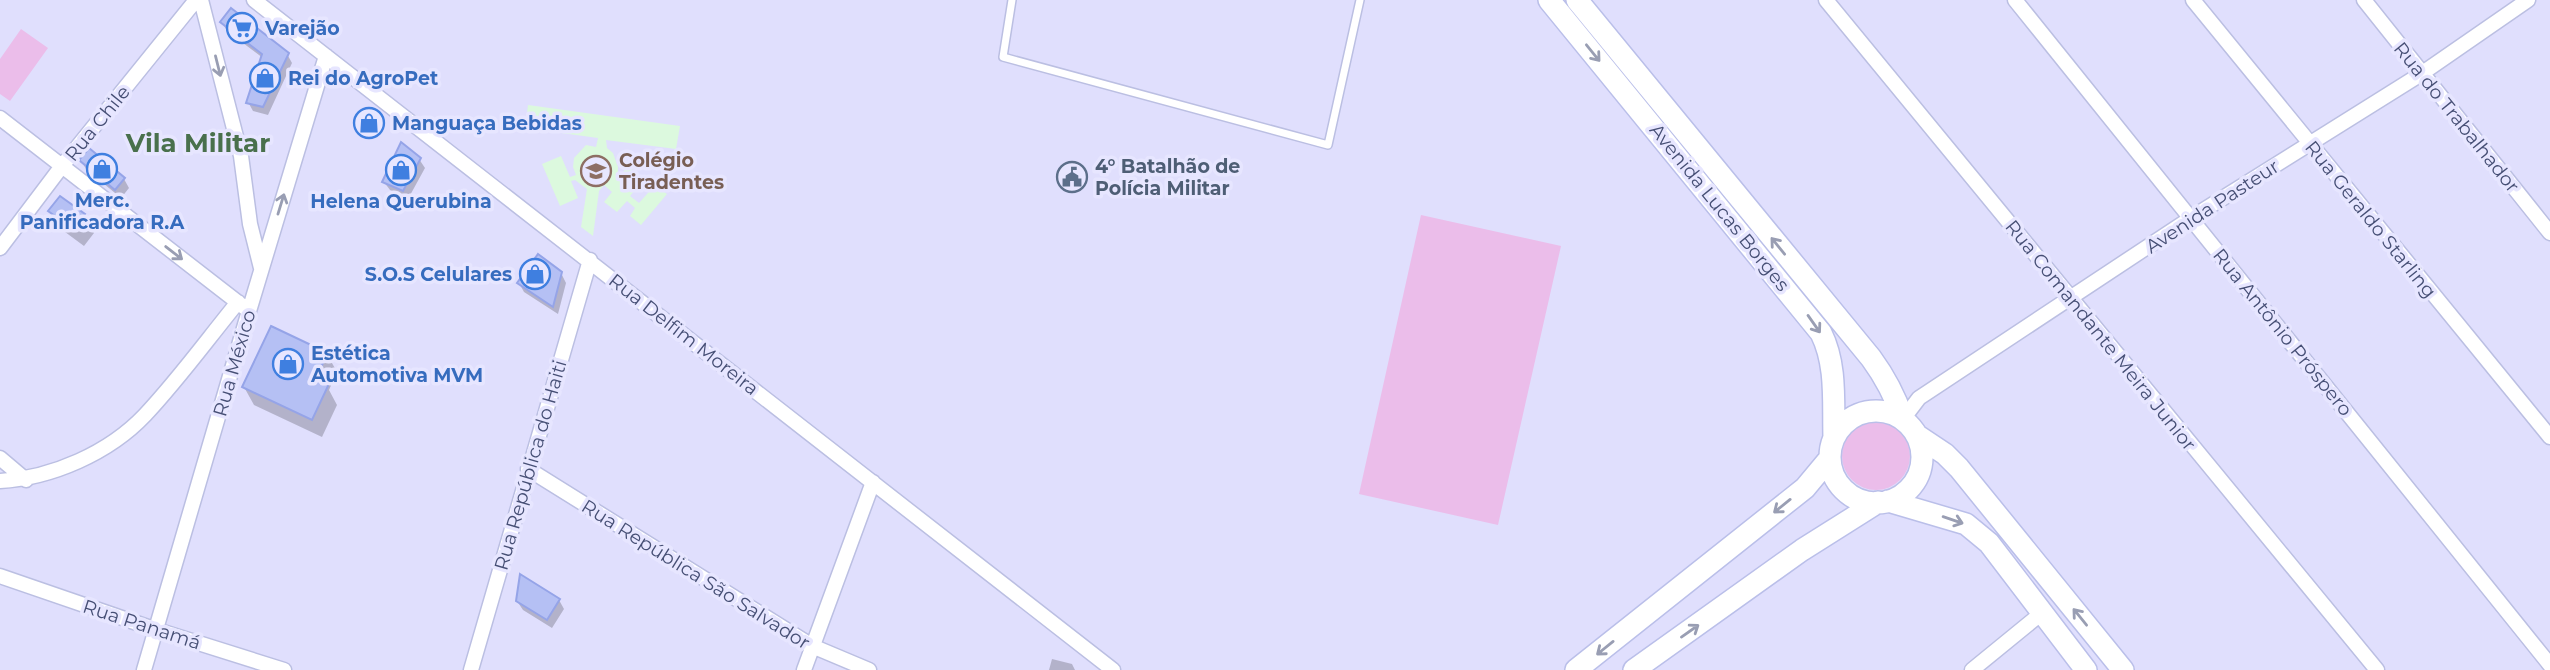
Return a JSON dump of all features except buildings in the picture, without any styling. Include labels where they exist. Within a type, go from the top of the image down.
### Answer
[{"type":"street","name":"Rua Chile","points":[[0,248],[62,166],[199,0]]},
{"type":"street","points":[[199,0],[241,156],[250,224],[261,270]]},
{"type":"street","name":"Rua Delfim Moreira","points":[[254,0],[1113,670]]},
{"type":"street","name":"Avenida Lucas Borges","points":[[1549,0],[1821,333],[1832,364],[1832,448]]},
{"type":"street","name":"Avenida Lucas Borges","points":[[1577,0],[1871,358],[1885,377],[1903,419]]},
{"type":"street","name":"Rua Comandante Meira Junior","points":[[1826,0],[2377,670]]},
{"type":"street","name":"Rua Antônio Próspero","points":[[2015,0],[2546,664]]},
{"type":"street","name":"Rua Geraldo Starling","points":[[2193,0],[2550,437]]},
{"type":"street","name":"Rua do Trabalhador","points":[[2364,0],[2550,233]]},
{"type":"street","name":"Avenida Pasteur","points":[[1903,419],[1919,398],[2191,218],[2421,74],[2528,0]]},
{"type":"street","name":"Rua México","points":[[144,670],[243,307],[261,270],[326,56]]},
{"type":"street","points":[[0,118],[243,307],[144,417],[96,453],[26,480],[0,481]]},
{"type":"street","name":"Rua República do Haiti","points":[[471,670],[590,260]]},
{"type":"street","points":[[1576,670],[1805,488],[1832,448],[1839,429],[1856,415],[1877,410],[1903,419],[1918,436],[1945,454],[1959,468],[2123,670]]},
{"type":"street","points":[[1648,666],[1802,550],[1883,502],[1903,494],[1914,483],[1921,468],[1922,452],[1918,436]]},
{"type":"street","points":[[1832,448],[1834,475],[1844,490],[1860,499],[1883,502],[1966,524],[1989,543],[2086,670]]},
{"type":"street","points":[[0,458],[26,480]]},
{"type":"street","name":"Rua República São Salvador","points":[[528,469],[812,646],[869,670]]},
{"type":"street","points":[[804,670],[873,482]]},
{"type":"street","name":"Rua Panamá","points":[[0,576],[284,670]]},
{"type":"street","points":[[1972,670],[2043,612]]},
{"type":"lane","points":[[1012,0],[1003,57],[1328,145],[1360,0]]},
{"type":"shaded area","points":[[21,29],[48,48],[10,101],[0,94],[0,59]]},
{"type":"shaded area","name":"Colégio Tiradentes","points":[[528,105],[680,126],[676,149],[606,140],[607,148],[613,153],[618,167],[618,178],[628,166],[644,179],[630,196],[639,203],[655,185],[667,194],[641,225],[630,216],[635,208],[627,201],[617,212],[604,202],[612,192],[604,185],[599,191],[593,236],[581,227],[587,189],[575,180],[571,181],[578,198],[560,206],[542,164],[561,156],[570,177],[576,175],[574,158],[586,145],[596,147],[598,138],[525,128]]},
{"type":"shaded area","points":[[1421,215],[1561,246],[1498,525],[1359,494]]},
{"type":"shaded area","points":[[1876,422],[1889,425],[1900,432],[1907,443],[1910,456],[1907,469],[1900,480],[1889,487],[1876,490],[1863,487],[1852,480],[1845,469],[1842,456],[1845,443],[1852,432],[1863,425]]},
{"type":"place","name":"Varejão","points":[[242,28]]},
{"type":"place","name":"Rei do AgroPet","points":[[265,78]]},
{"type":"place","name":"Manguaça Bebidas","points":[[369,123]]},
{"type":"place","name":"Merc. Panificadora R.A","points":[[102,169]]},
{"type":"place","name":"Helena Querubina","points":[[401,170]]},
{"type":"place","name":"Colégio Tiradentes","points":[[596,171]]},
{"type":"place","name":"4° Batalhão de Polícia Militar","points":[[1072,177]]},
{"type":"place","name":"S.O.S Celulares","points":[[535,274]]},
{"type":"place","name":"Estética Automotiva MVM","points":[[288,364]]},
{"type":"district","name":"Vila Militar","points":[[198,143]]}]
